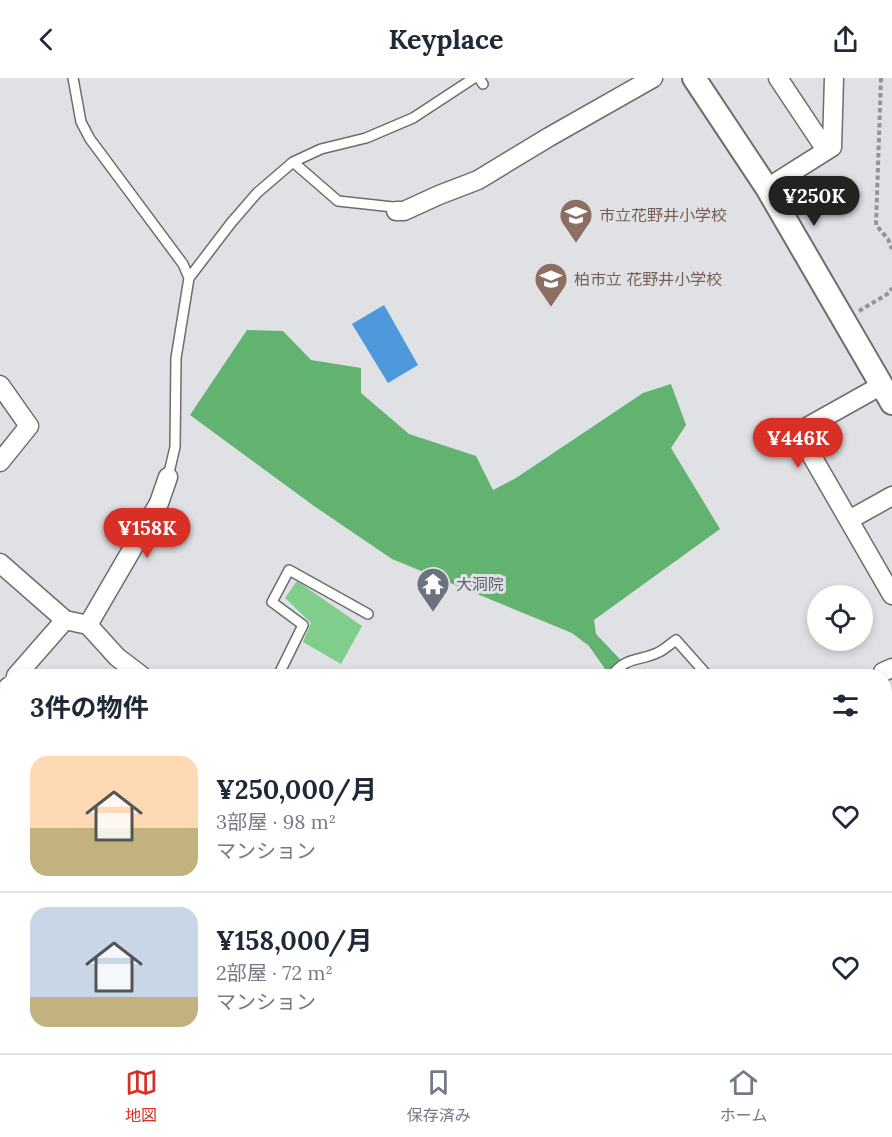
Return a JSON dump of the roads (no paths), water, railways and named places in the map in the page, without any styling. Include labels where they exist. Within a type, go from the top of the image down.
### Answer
[{"type":"street","points":[[396,211],[404,211],[478,180],[653,78]]},
{"type":"street","points":[[694,78],[767,188],[887,394],[798,432],[892,595]]},
{"type":"street","points":[[778,78],[826,150]]},
{"type":"street","points":[[767,188],[832,147],[834,78]]},
{"type":"street","points":[[0,385],[29,426],[0,462]]},
{"type":"street","points":[[88,625],[159,503],[168,477]]},
{"type":"street","points":[[849,520],[892,496]]},
{"type":"street","points":[[0,563],[65,620],[88,625],[117,657],[133,669]]},
{"type":"street","points":[[22,669],[65,620]]},
{"type":"lane","points":[[73,78],[81,122],[90,140],[183,264],[189,278]]},
{"type":"lane","points":[[168,477],[175,447],[176,358],[189,278],[231,223],[257,193],[292,162],[321,149],[366,138],[413,118],[478,80]]},
{"type":"lane","points":[[292,162],[338,201],[393,207],[396,211]]},
{"type":"lane","points":[[281,669],[303,625],[272,602],[289,570],[368,614]]},
{"type":"lane","points":[[617,669],[631,659],[657,652],[676,640],[702,669]]},
{"type":"water","points":[[384,305],[418,365],[388,383],[352,324]]},
{"type":"place","name":"市立花野井小学校","points":[[576,244]]},
{"type":"place","name":"柏市立 花野井小学校","points":[[551,308]]},
{"type":"place","name":"大洞院","points":[[433,613]]}]
